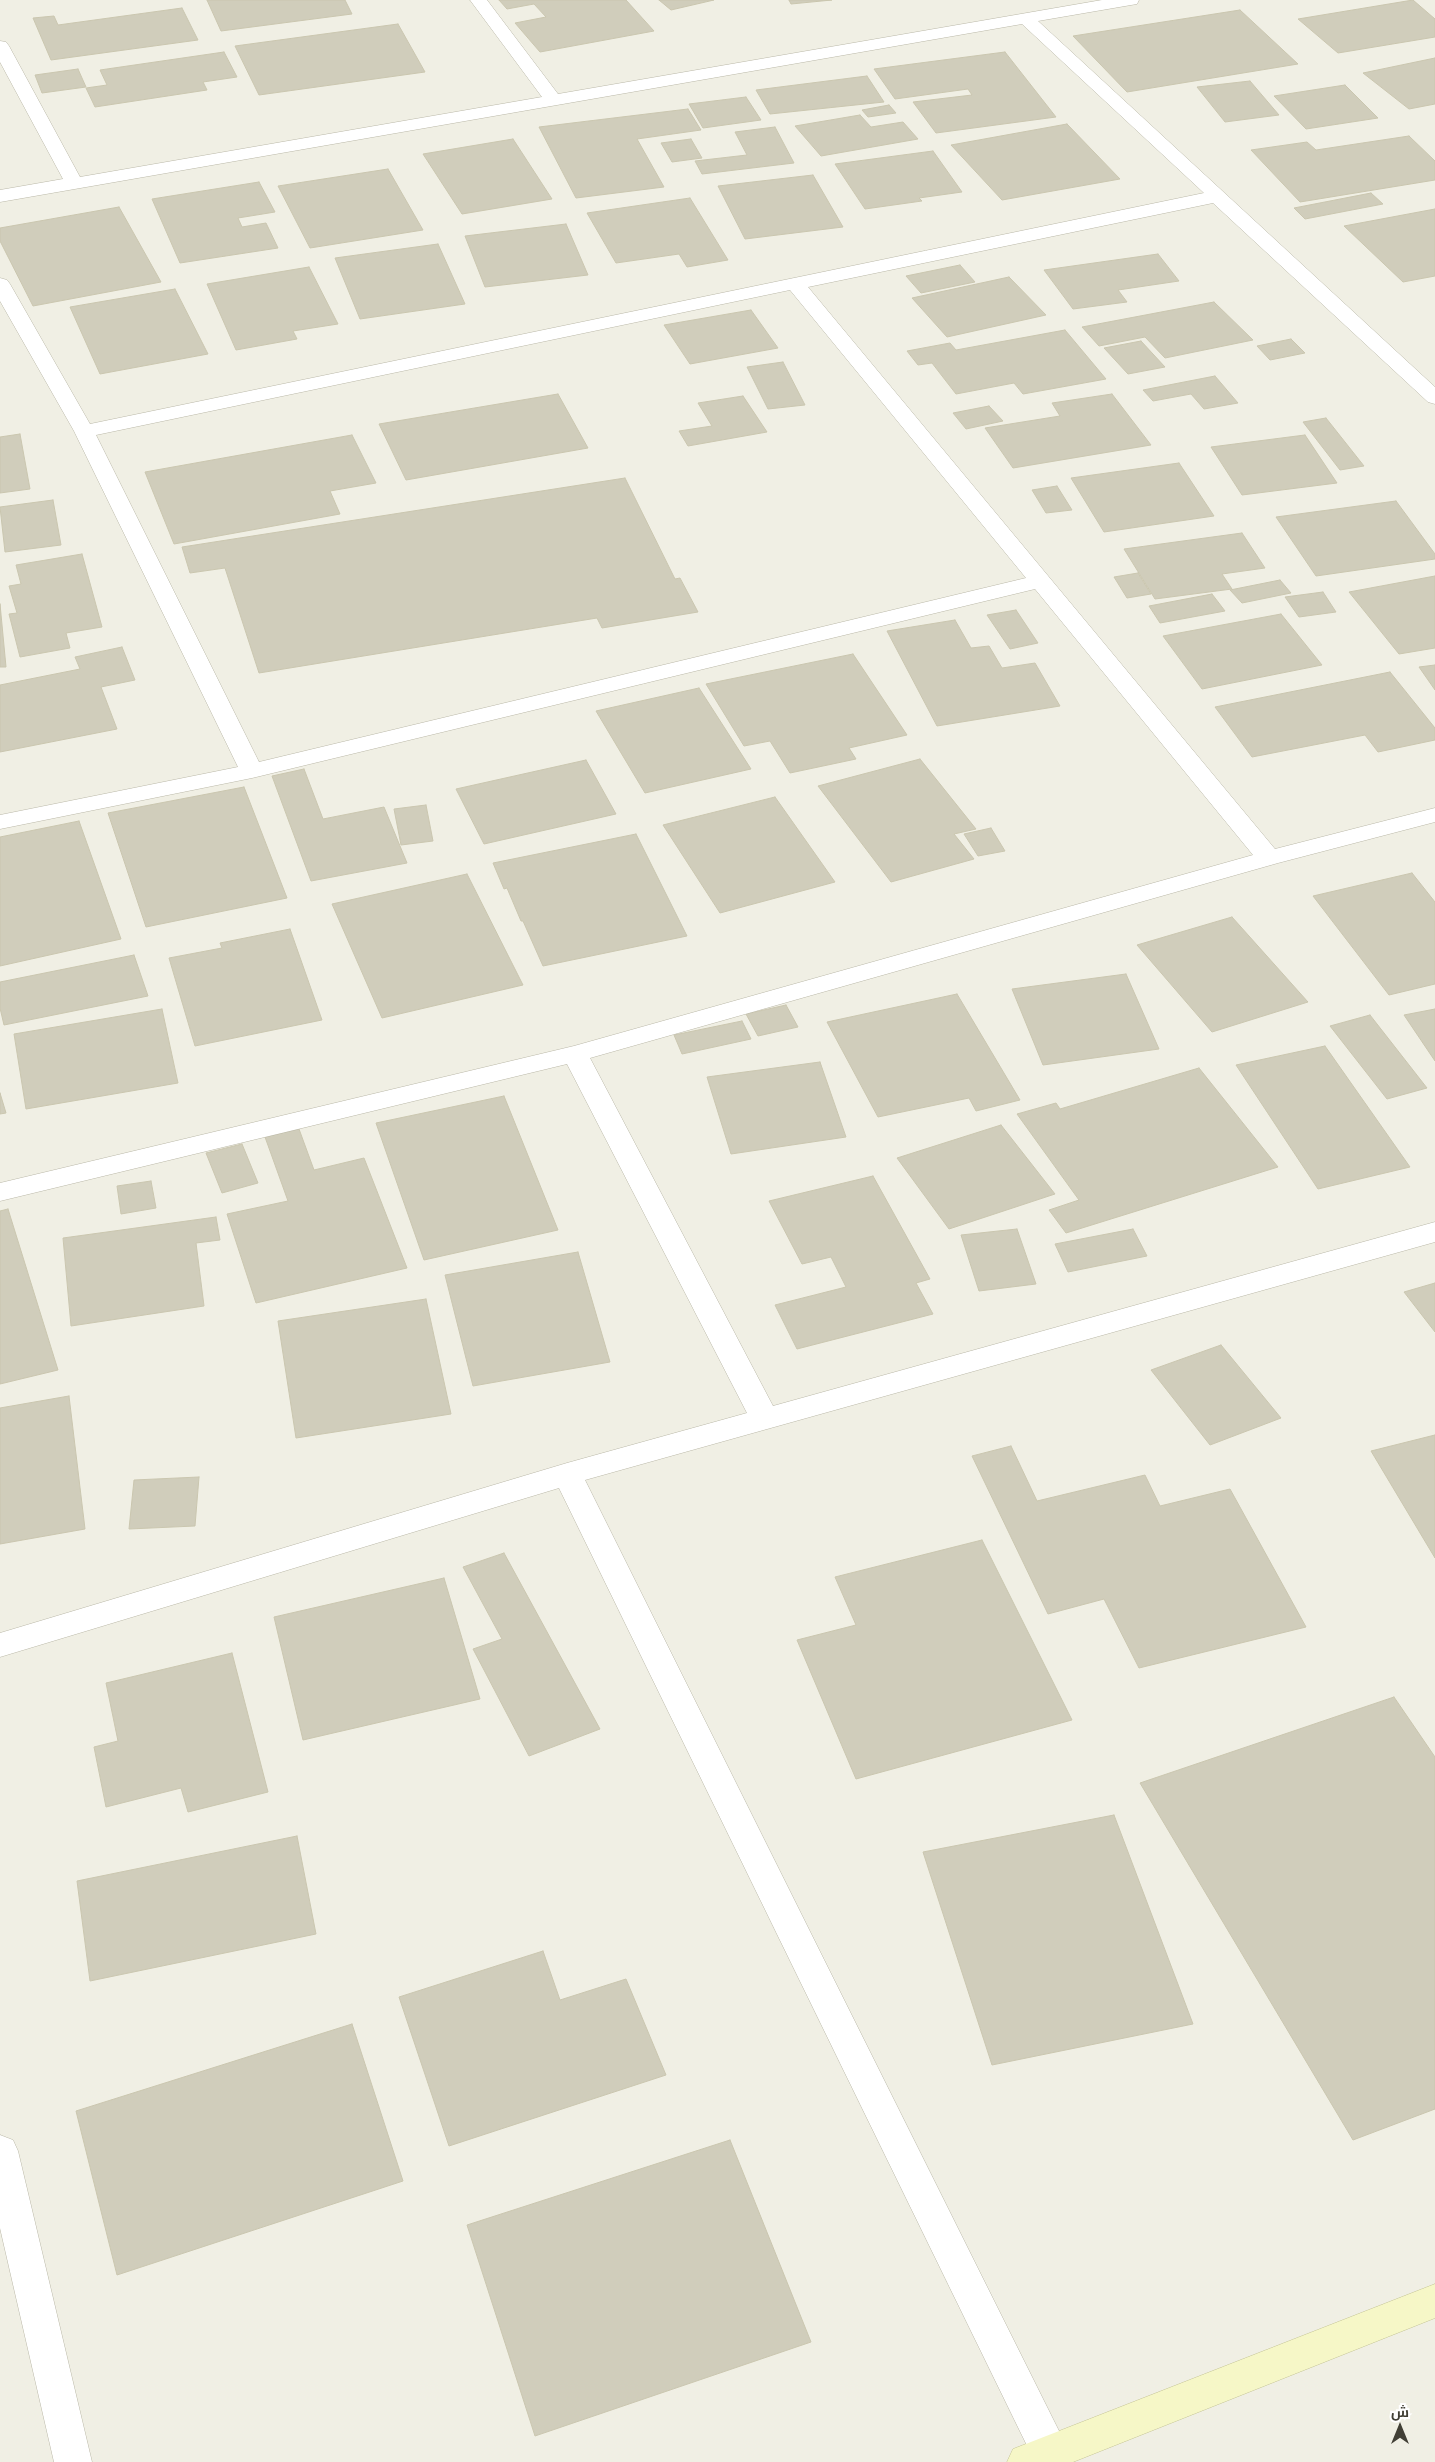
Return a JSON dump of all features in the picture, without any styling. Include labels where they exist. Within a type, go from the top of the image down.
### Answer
[{"type":"street","points":[[478,0],[554,100]]},
{"type":"street","points":[[0,196],[1131,0]]},
{"type":"street","points":[[1025,18],[1435,398]]},
{"type":"street","points":[[0,46],[75,184]]},
{"type":"street","points":[[84,431],[1218,196]]},
{"type":"street","points":[[0,284],[84,431],[252,771]]},
{"type":"street","points":[[795,284],[1268,858]]},
{"type":"street","points":[[0,822],[252,771],[1040,581]]},
{"type":"street","points":[[0,1192],[575,1054],[1268,858],[1435,815]]},
{"type":"street","points":[[575,1054],[765,1419]]},
{"type":"street","points":[[0,1645],[567,1474],[1435,1232]]},
{"type":"street","points":[[567,1474],[1038,2457],[1435,2301]]},
{"type":"street","points":[[0,2151],[73,2462]]},
{"type":"building","points":[[207,0],[345,0],[352,14],[221,31]]},
{"type":"building","points":[[499,0],[626,0],[654,31],[540,52],[515,23],[546,17],[534,4],[507,9]]},
{"type":"building","points":[[659,0],[714,0],[671,10]]},
{"type":"building","points":[[789,0],[832,0],[791,4]]},
{"type":"building","points":[[1413,0],[1435,19],[1435,37],[1338,53],[1298,19]]},
{"type":"building","points":[[182,8],[198,40],[51,60],[33,18],[54,16],[58,25]]},
{"type":"building","points":[[1240,10],[1298,64],[1127,92],[1073,36]]},
{"type":"building","points":[[398,24],[425,72],[259,95],[235,46]]},
{"type":"building","points":[[224,52],[237,77],[203,82],[207,90],[95,107],[86,88],[107,85],[100,70]]},
{"type":"building","points":[[1005,52],[1056,117],[936,133],[913,102],[972,95],[968,89],[895,99],[874,69]]},
{"type":"building","points":[[1435,58],[1435,104],[1409,109],[1363,73]]},
{"type":"building","points":[[78,69],[86,87],[42,93],[35,75]]},
{"type":"building","points":[[867,76],[884,102],[770,114],[756,90]]},
{"type":"building","points":[[1250,81],[1279,115],[1225,122],[1197,87]]},
{"type":"building","points":[[1345,85],[1378,118],[1306,129],[1274,96]]},
{"type":"building","points":[[746,97],[761,120],[703,128],[689,104]]},
{"type":"building","points":[[889,105],[896,113],[868,117],[862,110]]},
{"type":"building","points":[[688,109],[701,130],[637,139],[664,187],[576,198],[539,127]]},
{"type":"building","points":[[860,115],[871,127],[903,122],[918,139],[821,156],[795,126]]},
{"type":"building","points":[[1067,124],[1120,179],[1002,200],[951,145]]},
{"type":"building","points":[[775,127],[794,163],[702,174],[695,161],[747,155],[735,132]]},
{"type":"building","points":[[1409,136],[1435,161],[1435,180],[1300,202],[1251,150],[1307,142],[1316,150]]},
{"type":"building","points":[[513,139],[552,199],[462,214],[423,154]]},
{"type":"building","points":[[691,139],[702,158],[672,162],[661,143]]},
{"type":"building","points":[[933,151],[962,192],[919,198],[922,201],[865,209],[835,164]]},
{"type":"building","points":[[388,169],[423,230],[310,248],[278,186]]},
{"type":"building","points":[[813,175],[843,227],[745,239],[718,186]]},
{"type":"building","points":[[259,182],[275,212],[238,218],[242,227],[266,223],[278,248],[180,263],[152,199]]},
{"type":"building","points":[[1371,193],[1383,204],[1305,219],[1294,208]]},
{"type":"building","points":[[690,198],[728,260],[687,267],[679,254],[616,263],[587,213]]},
{"type":"building","points":[[119,207],[161,282],[33,306],[0,241],[0,228]]},
{"type":"building","points":[[1435,209],[1435,276],[1403,282],[1344,226]]},
{"type":"building","points":[[566,224],[588,275],[485,287],[465,236]]},
{"type":"building","points":[[438,244],[465,304],[360,319],[335,258]]},
{"type":"building","points":[[1158,254],[1179,281],[1118,290],[1127,302],[1073,309],[1044,270]]},
{"type":"building","points":[[960,265],[975,282],[921,293],[906,276]]},
{"type":"building","points":[[309,267],[338,324],[293,331],[297,339],[236,350],[207,284]]},
{"type":"building","points":[[1009,277],[1046,315],[947,337],[912,298]]},
{"type":"building","points":[[175,289],[208,354],[100,374],[70,307]]},
{"type":"building","points":[[1214,302],[1253,340],[1165,358],[1145,337],[1099,346],[1082,327]]},
{"type":"building","points":[[751,310],[778,348],[690,364],[664,325]]},
{"type":"building","points":[[1065,330],[1106,379],[1023,394],[1014,383],[956,394],[932,363],[918,365],[907,351],[950,343],[956,350]]},
{"type":"building","points":[[1291,339],[1305,353],[1270,360],[1257,346]]},
{"type":"building","points":[[1141,341],[1165,367],[1128,374],[1104,348]]},
{"type":"building","points":[[783,362],[805,405],[768,409],[747,367]]},
{"type":"building","points":[[1215,376],[1238,403],[1204,409],[1191,394],[1153,401],[1143,390]]},
{"type":"building","points":[[558,394],[588,448],[406,480],[379,424]]},
{"type":"building","points":[[1112,394],[1151,445],[1013,468],[985,428],[1060,416],[1052,403]]},
{"type":"building","points":[[743,396],[767,432],[688,446],[679,431],[712,426],[698,403]]},
{"type":"building","points":[[989,406],[1003,421],[966,429],[953,413]]},
{"type":"building","points":[[1326,418],[1364,466],[1340,470],[1303,422]]},
{"type":"building","points":[[20,434],[30,489],[0,493],[0,437]]},
{"type":"building","points":[[352,435],[376,483],[330,491],[340,514],[174,544],[145,472]]},
{"type":"building","points":[[1305,435],[1337,483],[1242,495],[1211,447]]},
{"type":"building","points":[[1179,463],[1214,516],[1104,532],[1071,478]]},
{"type":"building","points":[[625,478],[675,579],[680,578],[698,612],[602,628],[597,618],[259,673],[225,568],[190,573],[182,547]]},
{"type":"building","points":[[1057,486],[1072,510],[1046,513],[1032,490]]},
{"type":"building","points":[[53,500],[61,545],[5,552],[0,507]]},
{"type":"building","points":[[1396,501],[1435,554],[1435,559],[1316,576],[1276,517]]},
{"type":"building","points":[[1242,533],[1265,568],[1222,574],[1232,589],[1155,599],[1124,549]]},
{"type":"building","points":[[82,554],[102,627],[66,633],[70,648],[20,657],[9,614],[17,613],[9,586],[21,584],[16,565]]},
{"type":"building","points":[[1138,573],[1151,594],[1127,598],[1114,577]]},
{"type":"building","points":[[1435,576],[1435,648],[1399,654],[1349,592]]},
{"type":"building","points":[[1280,580],[1291,593],[1242,603],[1230,590]]},
{"type":"building","points":[[1323,592],[1336,612],[1299,617],[1285,597]]},
{"type":"building","points":[[1212,594],[1225,611],[1160,623],[1149,606]]},
{"type":"building","points":[[0,604],[6,667],[0,667]]},
{"type":"building","points":[[1016,610],[1038,643],[1010,649],[987,615]]},
{"type":"building","points":[[1281,614],[1322,665],[1202,689],[1163,636]]},
{"type":"building","points":[[955,620],[971,648],[989,646],[1002,668],[1035,663],[1060,706],[937,726],[887,631]]},
{"type":"building","points":[[122,647],[135,680],[101,687],[117,729],[0,752],[0,685],[80,669],[75,657]]},
{"type":"building","points":[[853,654],[907,735],[849,748],[856,759],[790,773],[770,741],[744,746],[706,684]]},
{"type":"building","points":[[1435,665],[1435,690],[1419,667]]},
{"type":"building","points":[[1390,672],[1435,728],[1435,740],[1378,752],[1365,735],[1252,757],[1215,707]]},
{"type":"building","points":[[699,688],[751,769],[645,793],[596,711]]},
{"type":"building","points":[[920,759],[976,829],[954,834],[974,859],[891,882],[818,786]]},
{"type":"building","points":[[586,760],[616,814],[484,844],[456,789]]},
{"type":"building","points":[[304,769],[323,819],[384,807],[407,863],[311,881],[272,776]]},
{"type":"building","points":[[244,787],[287,898],[146,927],[108,813]]},
{"type":"building","points":[[775,797],[835,882],[720,913],[663,825]]},
{"type":"building","points":[[426,805],[433,841],[401,845],[394,809]]},
{"type":"building","points":[[79,821],[121,939],[0,966],[0,837]]},
{"type":"building","points":[[991,828],[1005,851],[978,856],[964,834]]},
{"type":"building","points":[[636,834],[687,936],[543,966],[507,888],[504,889],[493,863]]},
{"type":"building","points":[[1412,873],[1435,902],[1435,984],[1389,995],[1313,896]]},
{"type":"building","points":[[467,874],[523,985],[382,1018],[332,904]]},
{"type":"building","points":[[1232,917],[1308,1002],[1212,1032],[1137,945]]},
{"type":"building","points":[[290,929],[322,1020],[195,1046],[169,958],[222,948],[220,943]]},
{"type":"building","points":[[134,955],[148,996],[4,1025],[0,1008],[0,982]]},
{"type":"building","points":[[1126,974],[1159,1049],[1043,1065],[1012,989]]},
{"type":"building","points":[[957,994],[1020,1100],[976,1111],[969,1098],[878,1117],[827,1022]]},
{"type":"building","points":[[786,1005],[798,1027],[758,1036],[746,1014]]},
{"type":"building","points":[[162,1009],[178,1083],[26,1109],[14,1034]]},
{"type":"building","points":[[1435,1009],[1435,1061],[1404,1015]]},
{"type":"building","points":[[1370,1015],[1427,1088],[1387,1099],[1330,1026]]},
{"type":"building","points":[[742,1021],[751,1039],[682,1054],[674,1035]]},
{"type":"building","points":[[1325,1046],[1410,1167],[1318,1189],[1236,1065]]},
{"type":"building","points":[[820,1062],[846,1137],[731,1154],[707,1077]]},
{"type":"building","points":[[1199,1068],[1278,1167],[1066,1233],[1049,1210],[1079,1200],[1017,1114],[1056,1103],[1060,1109]]},
{"type":"building","points":[[0,1093],[6,1113],[0,1114]]},
{"type":"building","points":[[504,1096],[558,1230],[424,1260],[376,1123]]},
{"type":"building","points":[[1001,1125],[1055,1194],[949,1229],[897,1158]]},
{"type":"building","points":[[299,1129],[314,1170],[364,1158],[407,1268],[256,1303],[227,1214],[288,1201],[265,1137]]},
{"type":"building","points":[[242,1144],[258,1183],[222,1193],[206,1153]]},
{"type":"building","points":[[873,1176],[930,1279],[916,1283],[933,1314],[797,1349],[775,1305],[846,1287],[831,1257],[802,1264],[769,1201]]},
{"type":"building","points":[[151,1181],[156,1208],[121,1214],[117,1186]]},
{"type":"building","points":[[8,1209],[58,1370],[0,1384],[0,1211]]},
{"type":"building","points":[[216,1217],[220,1240],[196,1243],[204,1306],[71,1326],[63,1238]]},
{"type":"building","points":[[1017,1229],[1036,1284],[979,1291],[961,1235]]},
{"type":"building","points":[[1133,1229],[1147,1256],[1068,1272],[1055,1244]]},
{"type":"building","points":[[578,1252],[610,1362],[473,1386],[445,1275]]},
{"type":"building","points":[[1435,1283],[1435,1332],[1404,1292]]},
{"type":"building","points":[[426,1299],[451,1414],[296,1438],[278,1321]]},
{"type":"building","points":[[1221,1345],[1281,1418],[1210,1445],[1151,1370]]},
{"type":"building","points":[[69,1396],[85,1529],[0,1544],[0,1408]]},
{"type":"building","points":[[1435,1435],[1435,1558],[1371,1451]]},
{"type":"building","points":[[1011,1446],[1037,1501],[1145,1475],[1160,1506],[1230,1489],[1306,1627],[1139,1668],[1104,1599],[1048,1614],[972,1456]]},
{"type":"building","points":[[199,1477],[195,1526],[129,1529],[134,1480]]},
{"type":"building","points":[[982,1540],[1072,1720],[856,1779],[797,1640],[856,1625],[835,1577]]},
{"type":"building","points":[[504,1553],[600,1729],[529,1756],[473,1649],[502,1639],[463,1567]]},
{"type":"building","points":[[444,1578],[480,1699],[303,1740],[274,1617]]},
{"type":"building","points":[[232,1653],[268,1792],[188,1812],[181,1788],[106,1807],[94,1747],[118,1741],[106,1683]]},
{"type":"building","points":[[1394,1697],[1435,1757],[1435,2109],[1353,2140],[1140,1783]]},
{"type":"building","points":[[1114,1815],[1193,2024],[992,2065],[923,1852]]},
{"type":"building","points":[[297,1836],[316,1934],[90,1981],[77,1881]]},
{"type":"building","points":[[543,1951],[560,2000],[626,1979],[666,2075],[449,2146],[399,1997]]},
{"type":"building","points":[[352,2024],[403,2181],[117,2275],[76,2111]]},
{"type":"building","points":[[730,2140],[811,2342],[535,2436],[467,2225]]}]
